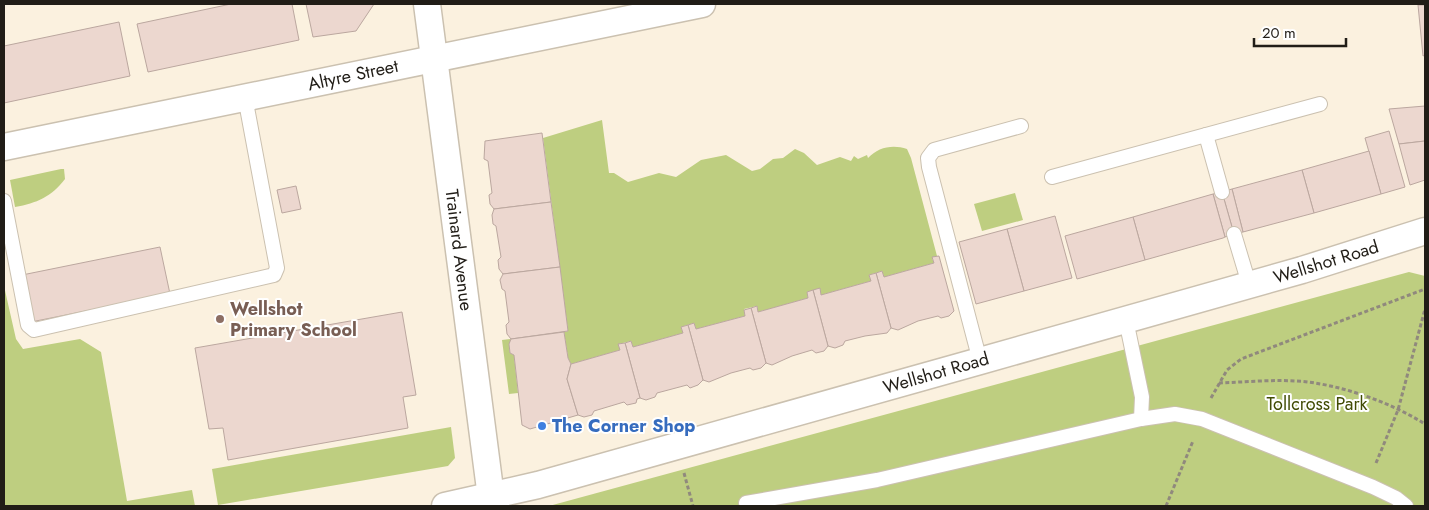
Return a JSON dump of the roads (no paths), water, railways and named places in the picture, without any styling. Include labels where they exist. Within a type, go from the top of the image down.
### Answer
[{"type":"street","name":"Trainard Avenue","points":[[427,4],[491,497]]},
{"type":"street","name":"Altyre Street","points":[[4,147],[702,4]]},
{"type":"street","name":"Wellshot Road","points":[[445,506],[491,497],[980,361],[1126,320],[1425,231]]},
{"type":"lane","points":[[4,202],[28,325],[34,330],[274,275],[277,268],[245,97]]},
{"type":"lane","points":[[1052,177],[1320,104]]},
{"type":"lane","points":[[980,361],[928,158],[934,150],[1021,126]]},
{"type":"lane","points":[[1206,135],[1222,192]]},
{"type":"lane","points":[[1234,234],[1249,284]]},
{"type":"lane","points":[[1126,320],[1142,397],[1141,419]]},
{"type":"lane","points":[[746,503],[896,476],[1141,419],[1175,414],[1202,419],[1373,487],[1396,498],[1406,506]]},
{"type":"place","name":"Wellshot Primary School","points":[[220,319]]},
{"type":"place","name":"The Corner Shop","points":[[542,426]]},
{"type":"park label","name":"Tollcross Park","points":[[1317,404]]}]
